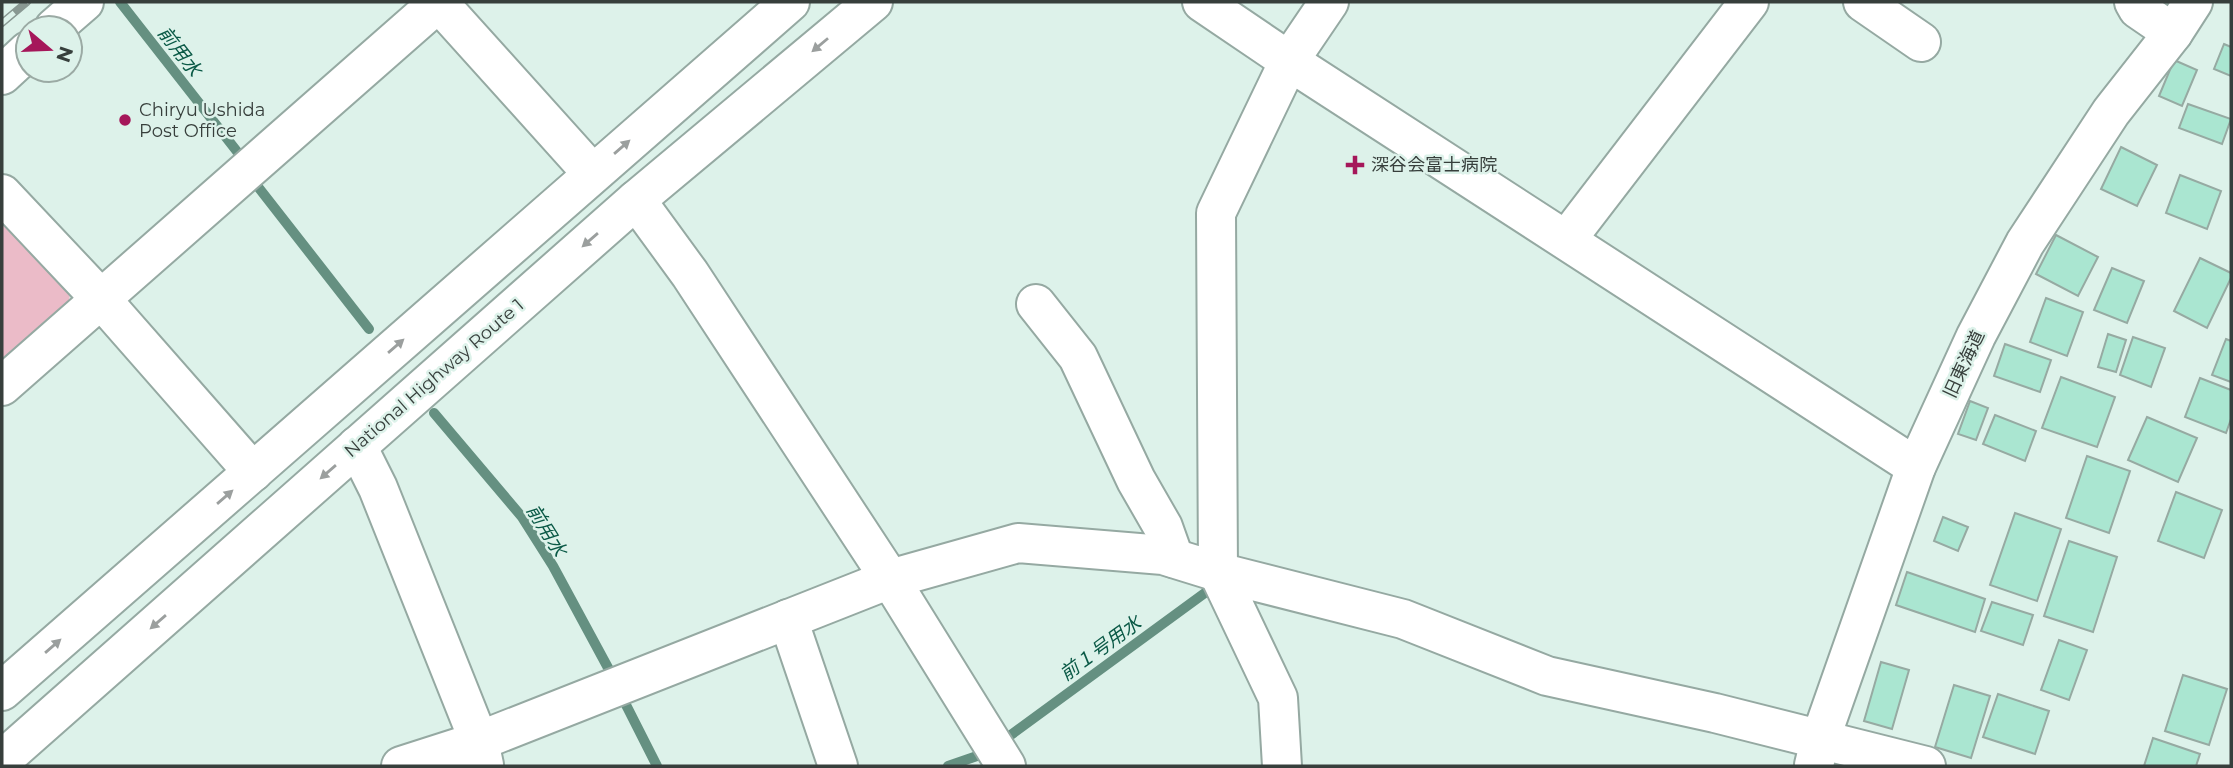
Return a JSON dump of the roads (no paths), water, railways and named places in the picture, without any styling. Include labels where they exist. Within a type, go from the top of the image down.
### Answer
[{"type":"main road","points":[[70,14],[84,2]]},
{"type":"main road","points":[[2,386],[439,2],[593,173]]},
{"type":"main road","points":[[2,691],[790,2]]},
{"type":"main road","name":"National Highway Route 1","points":[[2,760],[636,200],[873,2]]},
{"type":"main road","points":[[1202,2],[1916,467]]},
{"type":"main road","points":[[1282,766],[1278,698],[1218,572],[1216,213],[1289,61],[1329,2]]},
{"type":"main road","points":[[1567,239],[1749,2]]},
{"type":"main road","points":[[1863,2],[1921,42]]},
{"type":"main road","points":[[2133,2],[2138,9],[2172,33]]},
{"type":"main road","name":"旧東海道","points":[[1817,753],[1916,467],[1976,336],[2025,243],[2111,112],[2193,2]]},
{"type":"main road","points":[[2,194],[101,299],[253,472]]},
{"type":"main road","points":[[636,200],[690,274],[890,579],[1006,766]]},
{"type":"main road","points":[[1036,304],[1078,356],[1136,480],[1163,527],[1174,558]]},
{"type":"main road","points":[[358,446],[388,513],[482,754]]},
{"type":"main road","points":[[401,766],[482,754],[788,619],[890,579],[1018,543],[1163,555],[1218,572],[1403,619],[1547,676],[1715,713],[1817,753],[1926,766]]},
{"type":"main road","points":[[788,619],[838,766]]},
{"type":"waterway","name":"前用水","points":[[120,2],[239,154]]},
{"type":"waterway","name":"前用水","points":[[255,183],[369,329]]},
{"type":"waterway","name":"前用水","points":[[434,413],[522,517],[553,566],[613,677]]},
{"type":"waterway","name":"前１号用水","points":[[1008,737],[1213,587]]},
{"type":"waterway","name":"前用水","points":[[621,695],[657,766]]},
{"type":"waterway","name":"前１号用水","points":[[948,766],[977,756]]},
{"type":"railway","points":[[2,23],[27,2]]},
{"type":"place","name":"Chiryu Ushida Post Office","points":[[125,120]]},
{"type":"place","name":"深谷会富士病院","points":[[1355,165]]}]
